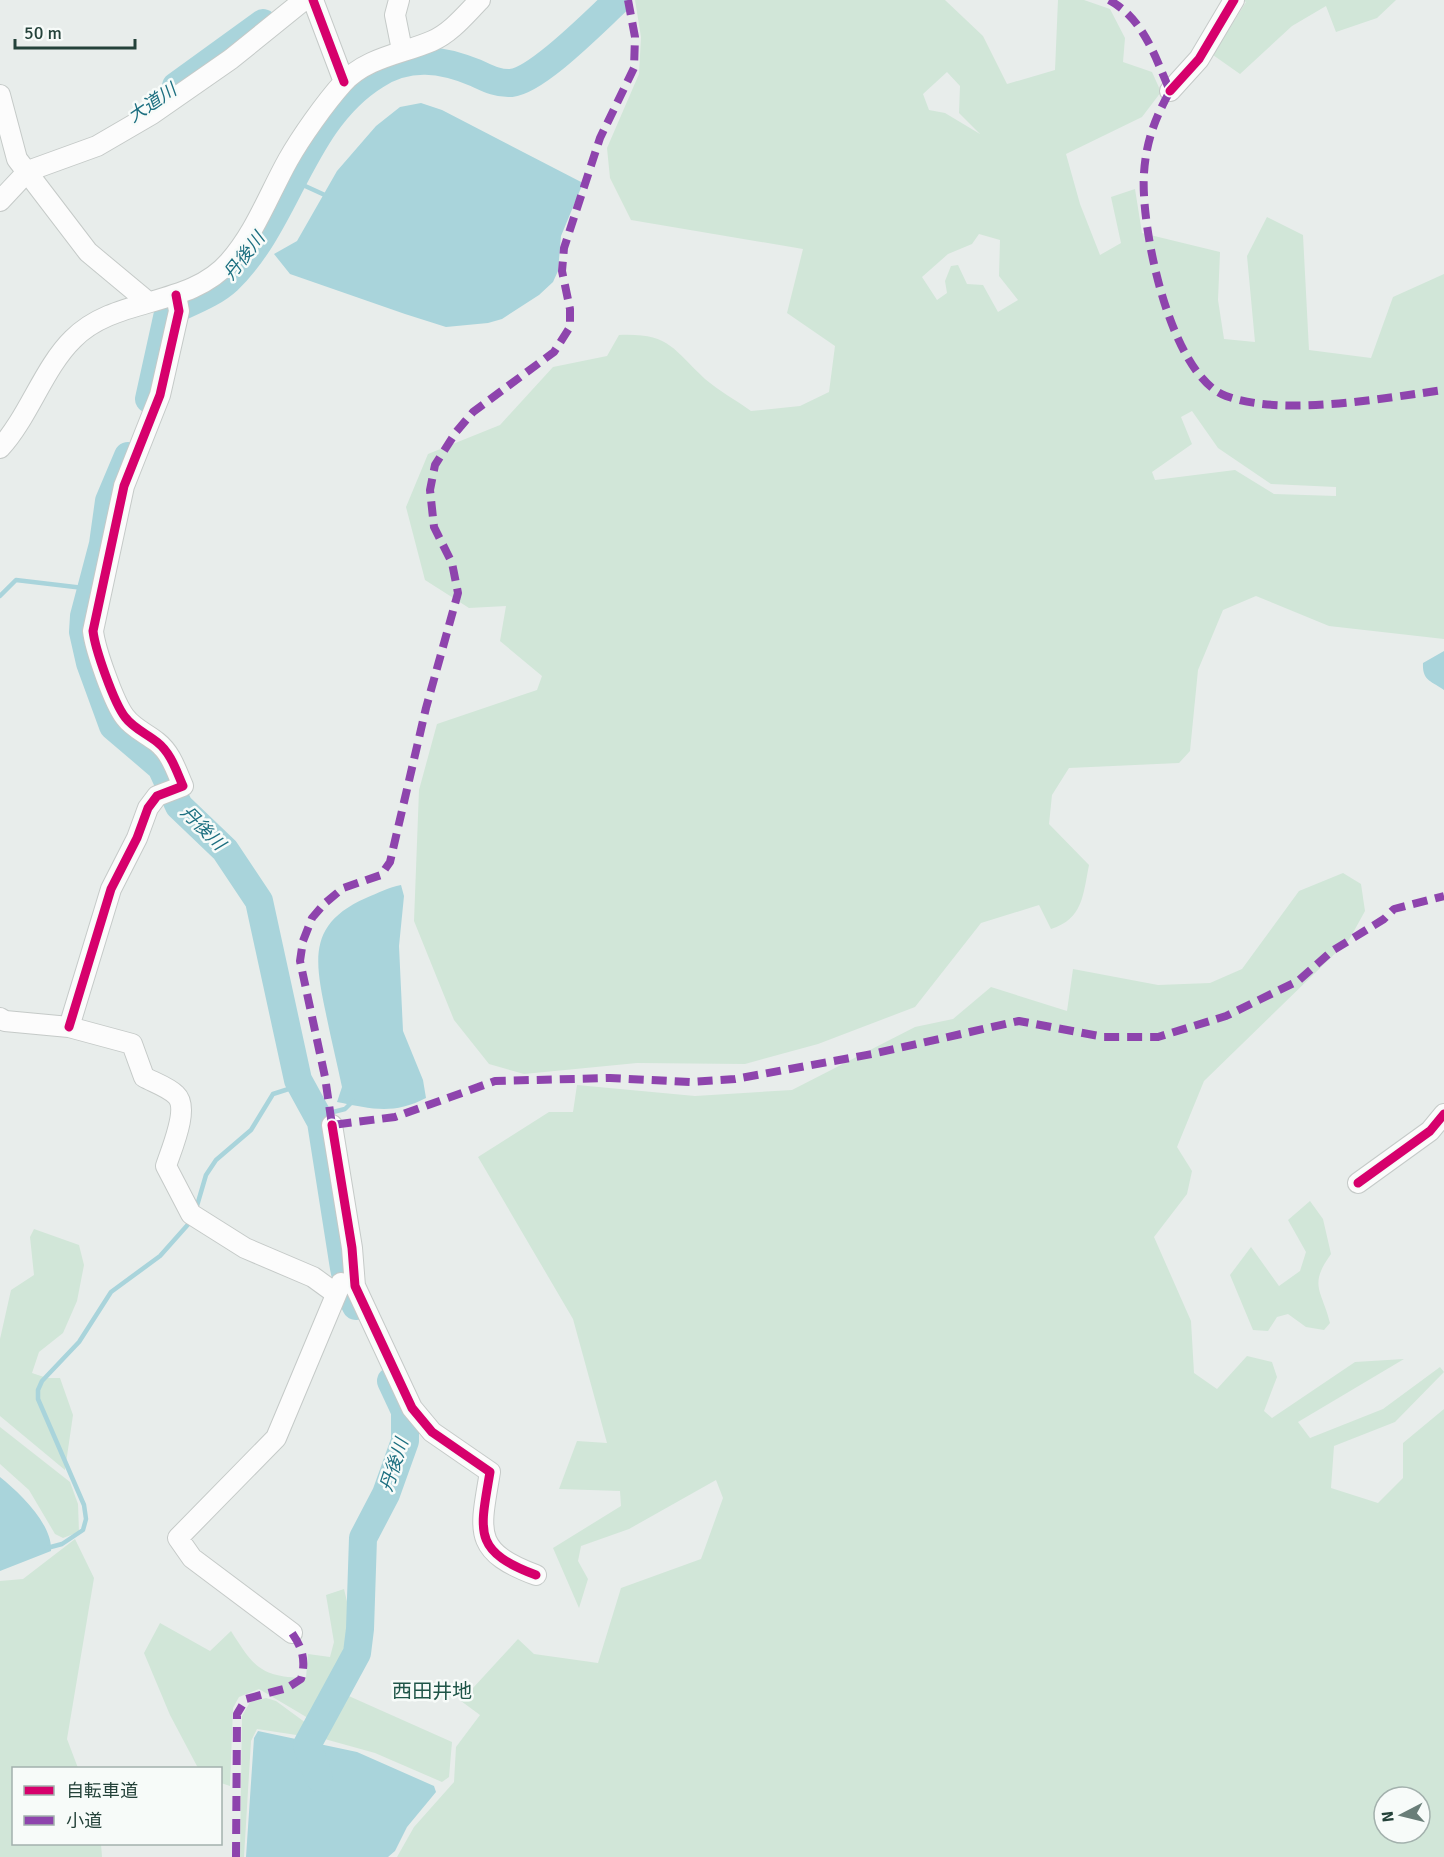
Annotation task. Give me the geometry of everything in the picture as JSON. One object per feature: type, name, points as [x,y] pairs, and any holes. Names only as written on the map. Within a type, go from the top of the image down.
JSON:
[{"type":"street","points":[[0,201],[25,167],[97,146],[152,114],[231,59],[304,0]]},
{"type":"street","points":[[313,0],[344,82]]},
{"type":"street","points":[[399,0],[395,15],[402,50]]},
{"type":"street","points":[[0,448],[72,339],[97,321],[148,302],[177,303],[229,263],[250,234],[289,158],[344,82],[378,59],[435,40],[480,0]]},
{"type":"street","points":[[1170,91],[1199,59],[1234,0]]},
{"type":"street","points":[[0,95],[7,126],[25,167],[88,252],[148,302]]},
{"type":"street","points":[[69,1027],[111,889],[137,838],[148,808],[158,796],[183,786],[171,758],[159,744],[131,724],[123,715],[94,644],[93,631],[124,486],[160,395],[177,303]]},
{"type":"street","points":[[0,1018],[5,1021],[69,1027],[132,1044],[144,1077],[176,1095],[182,1104],[182,1114],[166,1166],[194,1216],[245,1248],[313,1277],[345,1281],[355,1286],[412,1408],[432,1432],[490,1472],[481,1524],[488,1543],[508,1564],[536,1575]]},
{"type":"street","points":[[1358,1183],[1430,1131],[1444,1114]]},
{"type":"street","points":[[292,1633],[192,1558],[178,1538],[276,1438],[345,1281],[352,1248],[332,1125]]},
{"type":"green space","points":[[635,0],[945,0],[983,36],[1007,84],[1055,70],[1058,0],[1084,0],[1110,9],[1125,38],[1123,62],[1152,72],[1161,92],[1142,117],[1066,154],[1080,204],[1100,255],[1121,243],[1111,197],[1135,189],[1142,233],[1220,252],[1218,300],[1224,339],[1255,342],[1247,256],[1267,217],[1303,235],[1309,350],[1371,358],[1393,297],[1444,274],[1444,639],[1329,626],[1256,596],[1223,610],[1198,670],[1190,751],[1179,763],[1069,768],[1052,795],[1049,824],[1089,865],[1080,904],[1070,919],[1062,925],[1051,929],[1039,905],[981,923],[915,1007],[818,1044],[745,1064],[637,1063],[524,1074],[489,1064],[454,1020],[414,921],[419,790],[437,724],[537,690],[542,676],[500,641],[506,606],[469,608],[425,580],[406,507],[428,454],[500,425],[553,367],[607,356],[619,335],[649,337],[668,345],[710,383],[751,411],[800,406],[829,392],[835,346],[787,313],[803,249],[631,220],[610,178],[607,148],[639,74],[641,37]],"holes":[[[947,72],[960,86],[959,113],[980,134],[945,113],[929,110],[923,94]],[[979,234],[1000,240],[999,276],[1018,300],[998,312],[983,285],[967,284],[958,265],[951,266],[945,281],[947,293],[937,300],[922,277],[948,254],[972,244]],[[1192,411],[1218,448],[1271,484],[1336,487],[1336,496],[1274,494],[1235,470],[1155,480],[1152,472],[1192,444],[1181,417]]]},
{"type":"green space","points":[[1242,0],[1396,0],[1377,18],[1336,32],[1326,6],[1292,26],[1240,74],[1213,55],[1246,2]]},
{"type":"green space","points":[[1343,873],[1361,884],[1365,911],[1349,940],[1204,1081],[1177,1147],[1192,1171],[1187,1194],[1154,1237],[1191,1321],[1194,1373],[1217,1389],[1247,1356],[1272,1362],[1277,1377],[1264,1411],[1272,1418],[1355,1362],[1404,1359],[1298,1422],[1310,1438],[1383,1409],[1440,1367],[1444,1372],[1395,1422],[1334,1446],[1331,1488],[1378,1503],[1403,1478],[1403,1443],[1444,1409],[1444,1857],[397,1857],[414,1827],[454,1782],[456,1747],[480,1715],[461,1701],[518,1639],[534,1654],[598,1663],[621,1588],[701,1559],[723,1498],[716,1480],[629,1529],[581,1546],[578,1561],[588,1579],[579,1608],[553,1548],[621,1506],[620,1491],[559,1489],[577,1441],[607,1443],[573,1319],[478,1157],[549,1112],[573,1112],[577,1085],[695,1096],[792,1090],[915,1027],[953,1019],[991,987],[1067,1011],[1073,969],[1158,985],[1210,983],[1242,969],[1299,891]]},
{"type":"green space","points":[[1310,1201],[1323,1219],[1331,1254],[1318,1281],[1330,1323],[1324,1330],[1306,1327],[1288,1314],[1277,1317],[1268,1331],[1253,1330],[1230,1275],[1251,1247],[1279,1286],[1300,1271],[1306,1252],[1288,1220]]},
{"type":"green space","points":[[34,1229],[79,1245],[84,1265],[77,1301],[63,1333],[39,1352],[32,1373],[47,1378],[60,1378],[73,1415],[65,1470],[0,1416],[0,1339],[11,1290],[34,1275],[30,1237]]},
{"type":"green space","points":[[0,1427],[70,1482],[78,1504],[79,1532],[63,1538],[55,1534],[29,1490],[0,1464]]},
{"type":"green space","points":[[75,1539],[94,1578],[67,1739],[78,1767],[12,1767],[12,1845],[101,1845],[102,1857],[0,1857],[0,1581],[23,1579]]},
{"type":"green space","points":[[344,1589],[353,1627],[351,1653],[308,1718],[259,1689],[239,1697],[233,1708],[230,1786],[222,1783],[222,1767],[197,1767],[170,1715],[144,1653],[160,1623],[210,1651],[231,1631],[260,1668],[278,1675],[306,1678],[308,1654],[330,1657],[334,1642],[326,1595]]},
{"type":"green space","points":[[342,1693],[452,1742],[449,1777],[442,1782],[375,1753],[321,1738]]},
{"type":"green space","points":[[266,1698],[276,1701],[306,1723],[303,1736],[257,1729],[251,1741],[244,1857],[240,1857],[242,1716],[250,1702]]},
{"type":"water","points":[[421,103],[442,110],[583,183],[561,236],[558,271],[553,282],[539,295],[502,319],[488,323],[446,327],[290,274],[274,254],[297,241],[337,171],[376,126],[400,107]]},
{"type":"water","points":[[1444,651],[1444,690],[1426,677],[1423,663]]},
{"type":"water","points":[[401,885],[404,896],[399,946],[403,1031],[423,1080],[426,1098],[393,1109],[337,1102],[342,1087],[319,977],[320,946],[333,920],[347,908],[379,892]]},
{"type":"water","points":[[0,1477],[17,1492],[41,1520],[47,1531],[51,1551],[0,1571]]},
{"type":"water","points":[[258,1731],[357,1752],[434,1786],[436,1792],[407,1827],[395,1851],[388,1857],[246,1857],[254,1738]]},
{"type":"waterway","name":"丹後川","points":[[149,399],[168,313],[222,285],[249,256],[266,230],[312,145],[330,118],[351,95],[388,68],[413,61],[451,64],[502,83],[511,83],[536,72],[551,61],[618,0]]},
{"type":"waterway","name":"大道川","points":[[176,86],[263,23]]},
{"type":"waterway","points":[[292,180],[327,196]]},
{"type":"waterway","name":"丹後川","points":[[128,456],[109,501],[103,544],[84,616],[83,632],[90,663],[113,726],[161,767],[179,806],[225,850],[259,901],[298,1080],[321,1122],[344,1268],[349,1292],[356,1306]]},
{"type":"waterway","points":[[0,596],[16,580],[92,589]]},
{"type":"waterway","points":[[196,1209],[206,1175],[216,1160],[251,1130],[273,1094],[301,1085]]},
{"type":"waterway","points":[[317,1116],[345,1109],[353,1101]]},
{"type":"waterway","points":[[47,1548],[62,1544],[83,1530],[86,1519],[84,1505],[38,1399],[38,1390],[42,1381],[79,1342],[111,1292],[160,1256],[192,1220]]},
{"type":"waterway","name":"丹後川","points":[[319,1778],[307,1745],[357,1653],[363,1538],[386,1494],[405,1441],[405,1411],[391,1381]]},
{"type":"marked path","points":[[628,0],[635,37],[634,68],[600,138],[564,248],[562,271],[570,309],[570,327],[554,352],[473,412],[456,432],[435,465],[430,490],[434,527],[452,563],[458,593],[426,708],[390,862],[381,875],[343,888],[324,904],[312,918],[303,941],[300,961],[325,1077],[332,1125],[395,1117],[495,1081],[610,1078],[690,1082],[735,1079],[872,1054],[1019,1021],[1104,1037],[1158,1037],[1226,1016],[1298,981],[1332,951],[1384,919],[1394,909],[1444,896]]},
{"type":"marked path","points":[[1109,0],[1131,17],[1140,28],[1170,91],[1156,121],[1147,151],[1144,173],[1147,227],[1162,296],[1174,330],[1189,360],[1206,383],[1226,396],[1276,405],[1334,404],[1444,390]]},
{"type":"marked path","points":[[236,1857],[237,1714],[246,1699],[287,1688],[301,1679],[302,1655],[299,1644],[292,1633]]},
{"type":"cycle path","points":[[313,0],[344,82]]},
{"type":"cycle path","points":[[1170,91],[1199,59],[1234,0]]},
{"type":"cycle path","points":[[69,1027],[111,889],[137,838],[148,808],[157,796],[183,786],[166,751],[125,717],[106,676],[93,631],[124,486],[160,395],[179,311],[176,295]]},
{"type":"cycle path","points":[[1358,1183],[1430,1131],[1444,1114]]},
{"type":"cycle path","points":[[332,1125],[352,1248],[355,1286],[412,1408],[432,1432],[490,1472],[483,1525],[485,1537],[491,1548],[500,1557],[536,1575]]},
{"type":"district","name":"西田井地","points":[[432,1691]]}]
